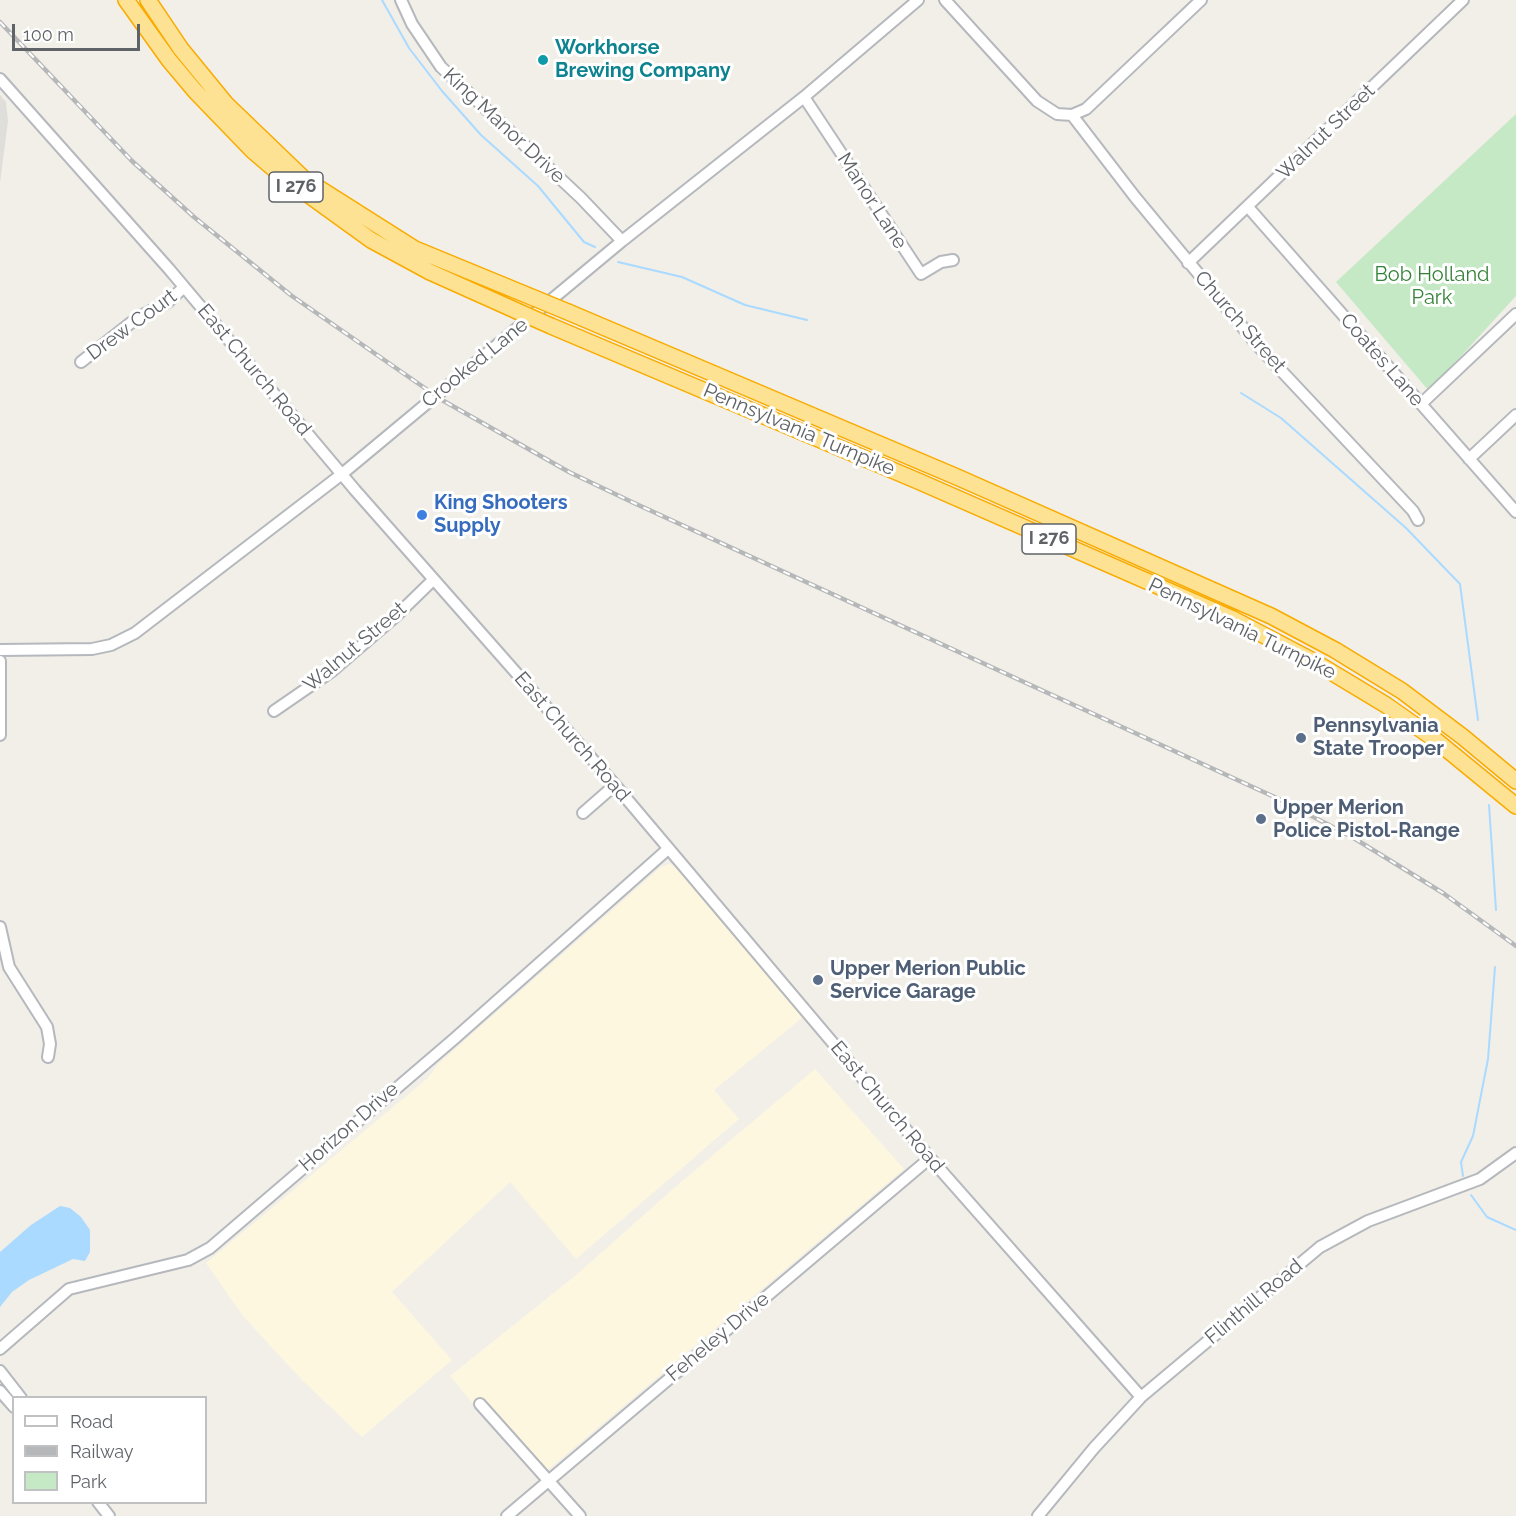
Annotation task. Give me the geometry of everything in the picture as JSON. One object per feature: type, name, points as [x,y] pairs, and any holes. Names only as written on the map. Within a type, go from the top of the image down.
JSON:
[{"type":"highway","name":"Pennsylvania Turnpike","points":[[126,0],[169,60],[195,91],[254,151],[282,175],[371,240],[430,272],[551,326],[918,481],[1230,618],[1313,661],[1377,699],[1433,738],[1516,806]]},
{"type":"highway","name":"Pennsylvania Turnpike","points":[[148,0],[181,49],[226,104],[303,177],[416,249],[968,482],[1271,616],[1335,650],[1402,691],[1516,781]]},
{"type":"street","name":"King Manor Drive","points":[[401,0],[412,24],[441,67],[581,198],[622,240]]},
{"type":"street","name":"Crooked Lane","points":[[0,650],[88,649],[124,640],[342,474],[622,240],[804,98],[918,0]]},
{"type":"street","points":[[945,0],[1037,101],[1057,114],[1072,115],[1086,109],[1200,0]]},
{"type":"street","name":"Walnut Street","points":[[1188,263],[1463,0]]},
{"type":"street","name":"East Church Road","points":[[0,79],[184,287],[342,474],[615,785],[930,1158],[1142,1397]]},
{"type":"street","name":"Manor Lane","points":[[804,98],[921,274],[941,262],[953,260]]},
{"type":"street","name":"Church Street","points":[[1072,115],[1188,263],[1259,347],[1413,511],[1418,520]]},
{"type":"street","name":"Coates Lane","points":[[1248,207],[1516,512]]},
{"type":"street","name":"Drew Court","points":[[81,362],[137,318],[168,302],[184,287]]},
{"type":"street","points":[[1421,404],[1516,314]]},
{"type":"street","points":[[1469,459],[1516,415]]},
{"type":"street","name":"Walnut Street","points":[[274,711],[332,671],[396,616],[433,579]]},
{"type":"street","points":[[0,661],[0,735]]},
{"type":"street","points":[[583,813],[615,785]]},
{"type":"street","name":"Horizon Drive","points":[[0,1349],[69,1289],[178,1263],[202,1253],[454,1039],[668,849]]},
{"type":"street","points":[[0,927],[9,967],[47,1027],[50,1044],[48,1058]]},
{"type":"street","name":"Flinthill Road","points":[[1038,1516],[1094,1448],[1142,1397],[1275,1284],[1338,1235],[1368,1221],[1480,1179],[1516,1152]]},
{"type":"street","name":"Feheley Drive","points":[[507,1516],[930,1158]]},
{"type":"street","points":[[0,1371],[19,1396]]},
{"type":"street","points":[[0,1392],[12,1405]]},
{"type":"street","points":[[480,1404],[580,1516]]},
{"type":"street","points":[[99,1504],[110,1516]]},
{"type":"shaded area","points":[[0,95],[6,102],[8,121],[0,183]]},
{"type":"shaded area","points":[[669,864],[675,866],[803,1017],[714,1090],[739,1119],[576,1259],[510,1182],[392,1292],[452,1360],[362,1437],[301,1379],[243,1316],[206,1263],[428,1078],[438,1064],[661,867]]},
{"type":"shaded area","points":[[815,1069],[904,1169],[537,1479],[450,1376],[575,1276],[680,1183]]},
{"type":"green space","name":"Bob Holland Park","points":[[1516,114],[1516,296],[1429,391],[1336,282]]},
{"type":"water","points":[[60,1206],[70,1208],[81,1217],[90,1230],[90,1252],[85,1261],[73,1259],[29,1280],[12,1292],[0,1307],[0,1252],[31,1225]]},
{"type":"waterway","points":[[382,0],[409,48],[442,91],[481,135],[538,186],[584,242],[595,247]]},
{"type":"waterway","points":[[618,262],[682,277],[745,305],[807,320]]},
{"type":"waterway","points":[[1241,393],[1281,418],[1406,528],[1460,584],[1478,720]]},
{"type":"waterway","points":[[1489,805],[1496,910]]},
{"type":"waterway","points":[[1463,1176],[1461,1162],[1473,1136],[1488,1059],[1495,967]]},
{"type":"waterway","points":[[1471,1195],[1487,1217],[1516,1230]]},
{"type":"railway","points":[[0,22],[132,161],[194,217],[292,296],[442,400],[569,472],[634,503],[1281,800],[1352,837],[1443,893],[1516,946]]},
{"type":"place","name":"Workhorse Brewing Company","points":[[543,60]]},
{"type":"place","name":"King Shooters Supply","points":[[422,515]]},
{"type":"place","name":"Pennsylvania State Trooper","points":[[1301,738]]},
{"type":"place","name":"Upper Merion Police Pistol-Range","points":[[1261,819]]},
{"type":"place","name":"Upper Merion Public Service Garage","points":[[818,980]]}]
